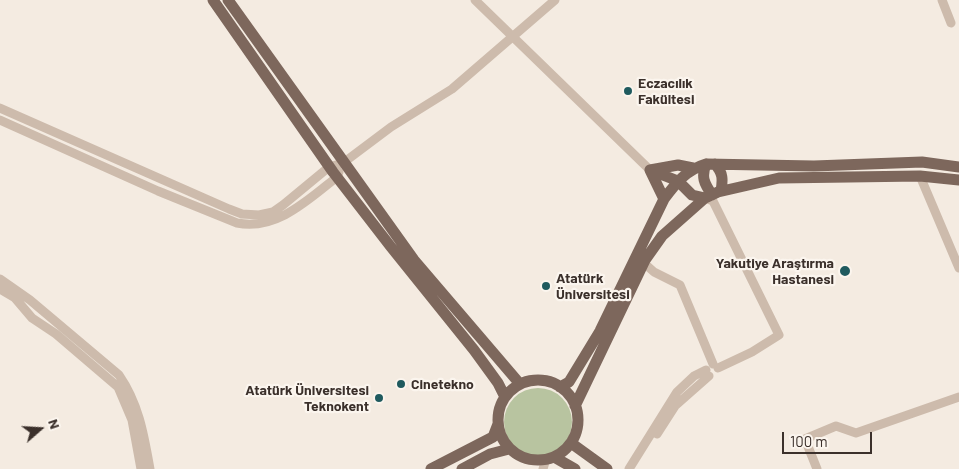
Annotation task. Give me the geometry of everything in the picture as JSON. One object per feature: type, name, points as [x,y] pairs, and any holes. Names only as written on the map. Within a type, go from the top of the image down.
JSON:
[{"type":"main road","points":[[213,0],[329,167],[390,247],[474,350],[498,383],[505,397]]},
{"type":"main road","points":[[228,0],[414,260],[520,384]]},
{"type":"main road","points":[[650,170],[678,165],[693,168],[710,164],[814,166],[922,162],[959,167]]},
{"type":"main road","points":[[575,406],[644,263],[662,236],[713,196],[723,179],[721,171],[710,164]]},
{"type":"main road","points":[[710,164],[702,175],[705,185],[713,196]]},
{"type":"main road","points":[[560,387],[569,382],[600,331],[664,199],[678,181],[693,168]]},
{"type":"main road","points":[[650,170],[678,181],[692,195],[713,196],[779,178],[920,176],[959,180]]},
{"type":"main road","points":[[650,170],[664,199]]},
{"type":"main road","points":[[548,462],[571,443],[576,432],[578,418],[575,406],[568,394],[560,387],[546,381],[532,380],[520,384],[505,397],[498,415],[500,434],[509,448],[528,459],[575,469]]},
{"type":"main road","points":[[430,469],[493,437],[498,424]]},
{"type":"main road","points":[[571,443],[607,469]]},
{"type":"main road","points":[[462,469],[490,454],[509,448]]},
{"type":"street","points":[[474,0],[650,170]]},
{"type":"street","points":[[0,108],[242,214],[259,215],[273,212],[329,167],[343,163],[391,128],[452,89],[512,35],[555,0]]},
{"type":"street","points":[[942,0],[951,23]]},
{"type":"street","points":[[0,120],[158,191],[237,223],[249,226],[269,223],[280,218],[337,177],[343,163]]},
{"type":"street","points":[[920,176],[959,268]]},
{"type":"street","points":[[629,469],[677,392],[694,376],[752,352],[779,335],[713,196]]},
{"type":"street","points":[[644,263],[654,272],[680,285],[711,369]]},
{"type":"street","points":[[0,279],[37,306],[119,375],[128,388],[139,413],[150,469]]},
{"type":"street","points":[[0,289],[15,298],[36,321],[56,334],[118,388],[132,420],[141,469]]},
{"type":"street","points":[[29,314],[37,306]]},
{"type":"street","points":[[36,321],[41,320],[45,313]]},
{"type":"street","points":[[637,469],[675,406],[711,369]]},
{"type":"street","points":[[817,469],[805,439],[836,426],[856,434],[959,397]]},
{"type":"green space","points":[[538,388],[551,391],[562,398],[569,409],[572,422],[569,435],[562,446],[551,453],[538,456],[525,453],[514,446],[507,435],[504,422],[507,409],[514,398],[525,391]]},
{"type":"place","name":"Eczacılık Fakültesi","points":[[628,91]]},
{"type":"place","name":"Yakutiye Araştırma Hastanesi","points":[[845,271]]},
{"type":"place","name":"Atatürk Üniversitesi","points":[[546,286]]},
{"type":"place","name":"Cinetekno","points":[[401,384]]},
{"type":"place","name":"Atatürk Üniversitesi Teknokent","points":[[379,398]]}]
